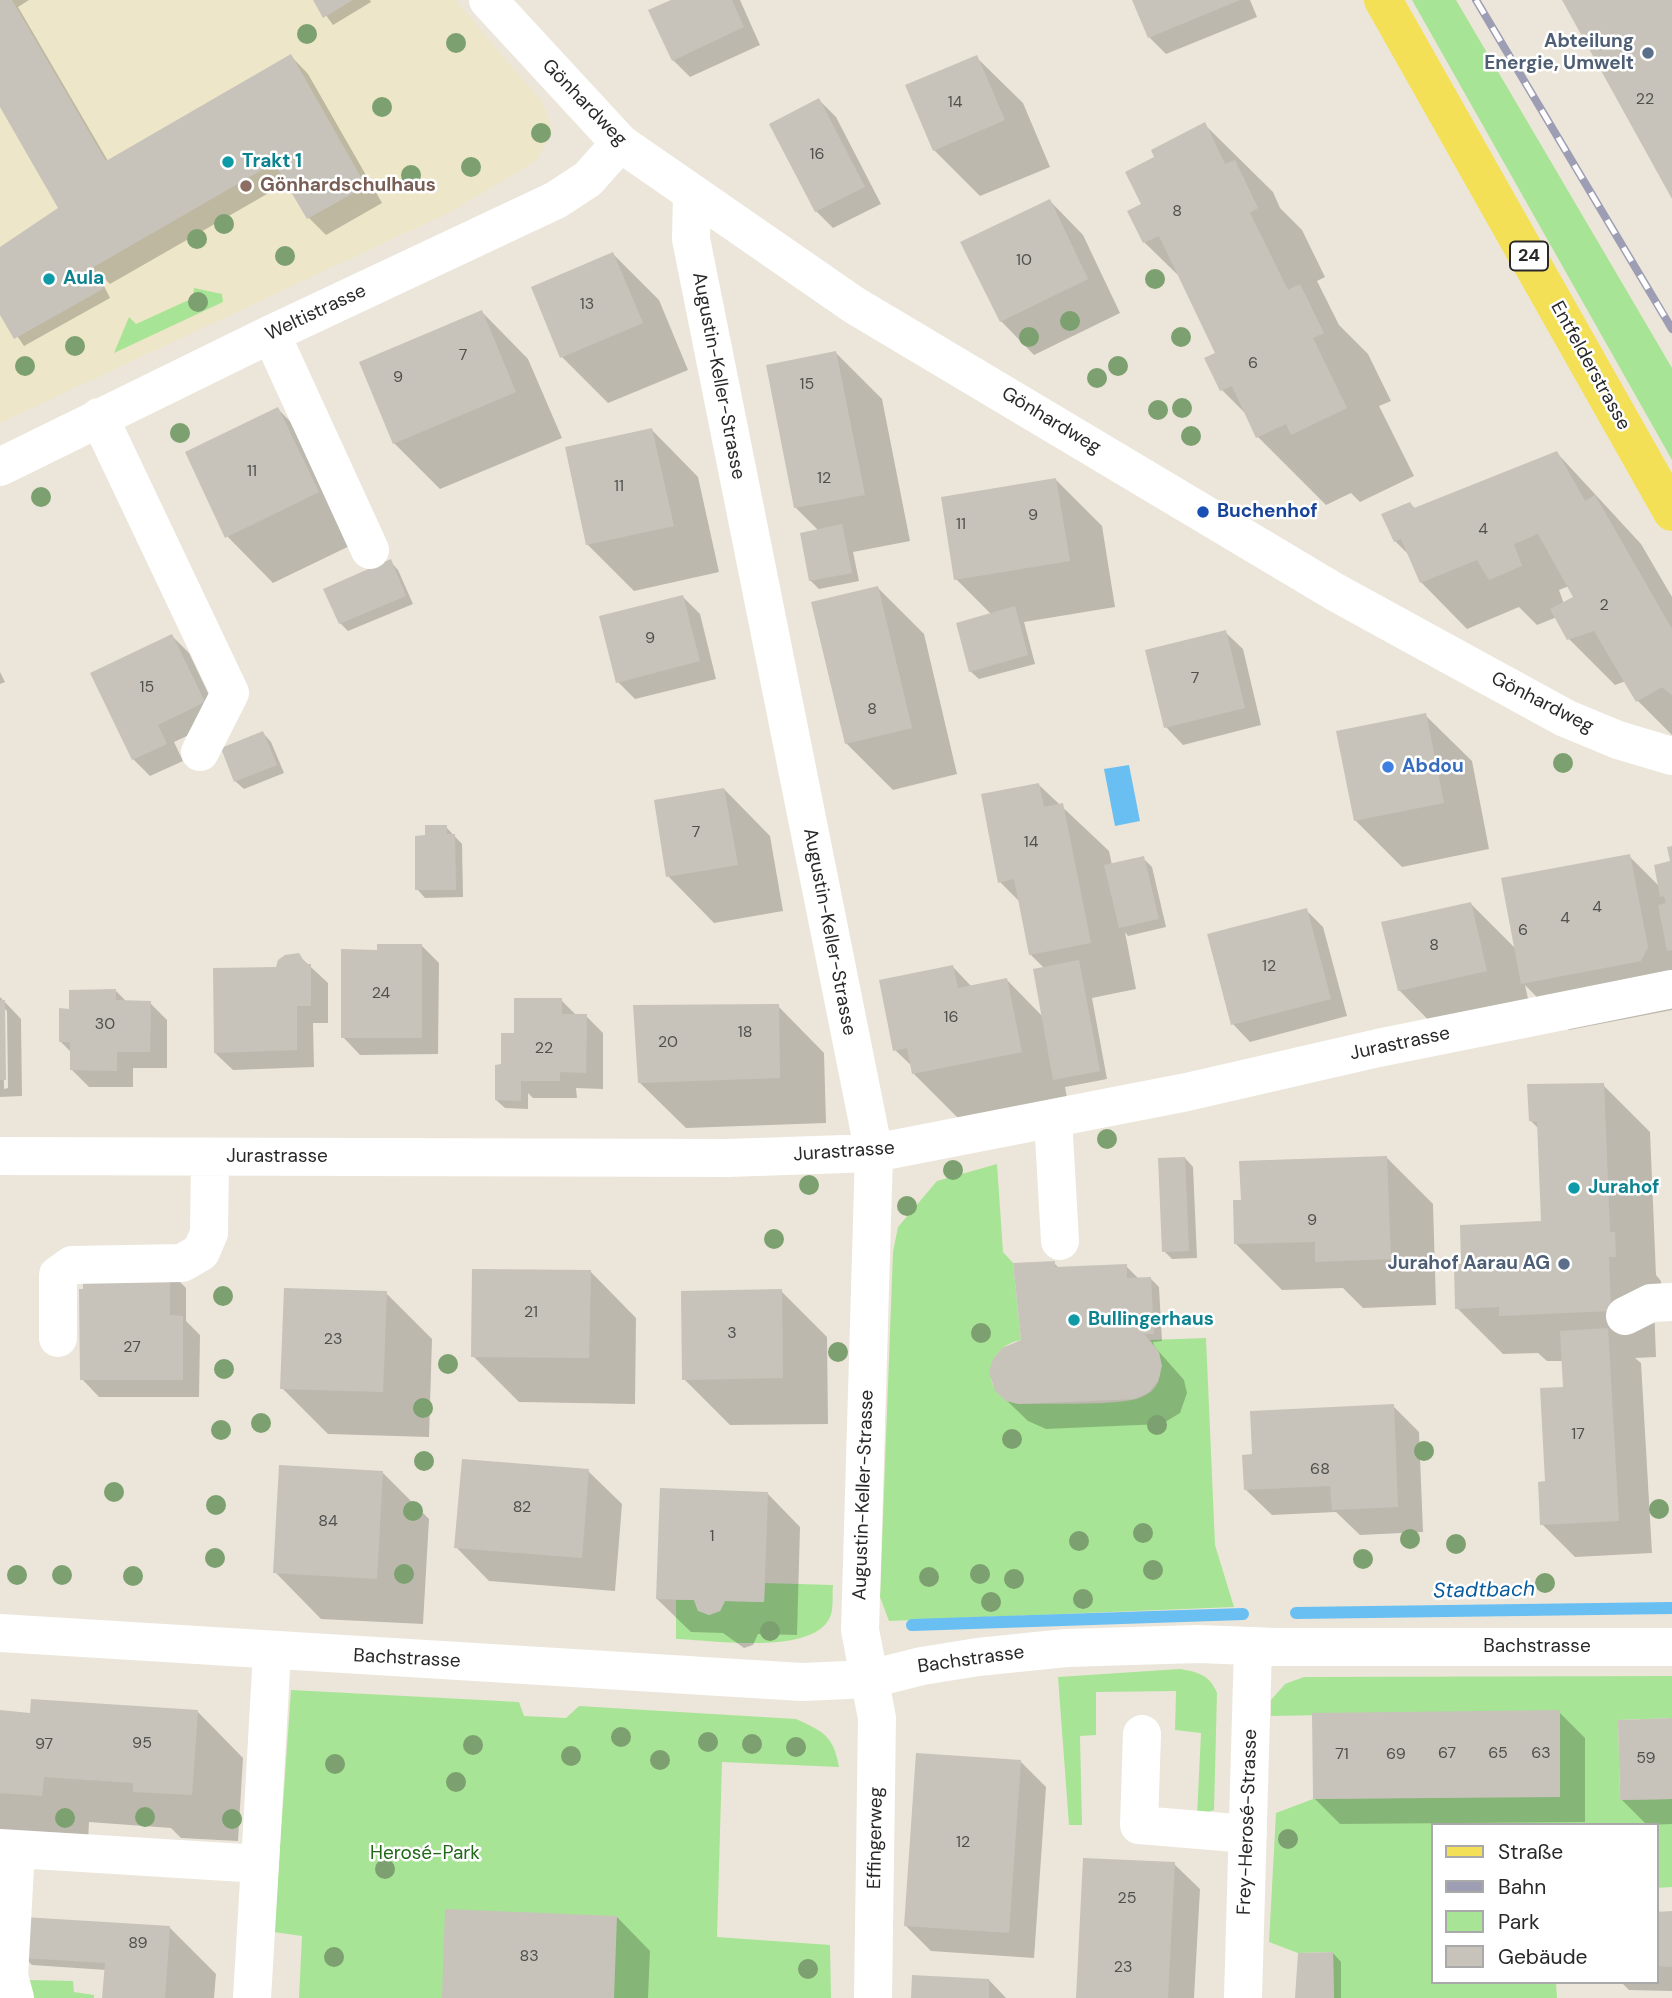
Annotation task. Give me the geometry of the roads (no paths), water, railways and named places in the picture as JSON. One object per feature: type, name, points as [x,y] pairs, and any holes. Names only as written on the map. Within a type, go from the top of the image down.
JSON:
[{"type":"main road","name":"Entfelderstrasse","points":[[1383,0],[1672,512]]},
{"type":"street","name":"Gönhardweg","points":[[488,0],[620,143],[854,305],[1335,592],[1565,718],[1618,740],[1672,756]]},
{"type":"street","name":"Weltistrasse","points":[[0,467],[271,334],[556,200],[588,178],[620,143]]},
{"type":"street","name":"Augustin-Keller-Strasse","points":[[692,193],[691,239],[874,1153],[860,1630],[870,1679]]},
{"type":"street","points":[[271,334],[370,551]]},
{"type":"street","points":[[99,417],[230,693],[200,752]]},
{"type":"street","name":"Jurastrasse","points":[[0,1156],[728,1158],[874,1153],[1053,1118],[1520,1018],[1672,989]]},
{"type":"street","points":[[1053,1118],[1060,1241]]},
{"type":"street","points":[[58,1338],[58,1275],[72,1265],[182,1263],[201,1252],[209,1233],[209,1157]]},
{"type":"street","points":[[1625,1316],[1651,1303],[1672,1302]]},
{"type":"street","name":"Bachstrasse","points":[[0,1633],[272,1652],[802,1682],[870,1679],[922,1666],[978,1657],[1066,1648],[1198,1644],[1672,1647]]},
{"type":"street","name":"Frey-Herosé-Strasse","points":[[1243,1998],[1253,1646]]},
{"type":"street","points":[[251,1998],[272,1652]]},
{"type":"street","name":"Effingerweg","points":[[870,1679],[877,1718],[873,1998]]},
{"type":"street","points":[[1142,1734],[1139,1825],[1248,1834]]},
{"type":"street","points":[[15,1998],[9,1976],[8,1849],[260,1864]]},
{"type":"water","points":[[1129,765],[1140,821],[1115,826],[1104,769]]},
{"type":"waterway","name":"Stadtbach","points":[[1296,1613],[1672,1608]]},
{"type":"waterway","name":"Stadtbach","points":[[912,1625],[1243,1614]]},
{"type":"railway","points":[[1476,0],[1672,329]]},
{"type":"place","name":"Abteilung Energie, Umwelt","points":[[1648,53]]},
{"type":"place","name":"Trakt 1","points":[[228,162]]},
{"type":"place","name":"Gönhardschulhaus","points":[[246,186]]},
{"type":"place","name":"Aula","points":[[49,279]]},
{"type":"place","name":"Buchenhof","points":[[1203,512]]},
{"type":"place","name":"Abdou","points":[[1388,767]]},
{"type":"place","name":"Jurahof","points":[[1574,1188]]},
{"type":"place","name":"Jurahof Aarau AG","points":[[1564,1264]]},
{"type":"place","name":"Bullingerhaus","points":[[1074,1320]]},
{"type":"park label","name":"Herosé-Park","points":[[425,1854]]}]
